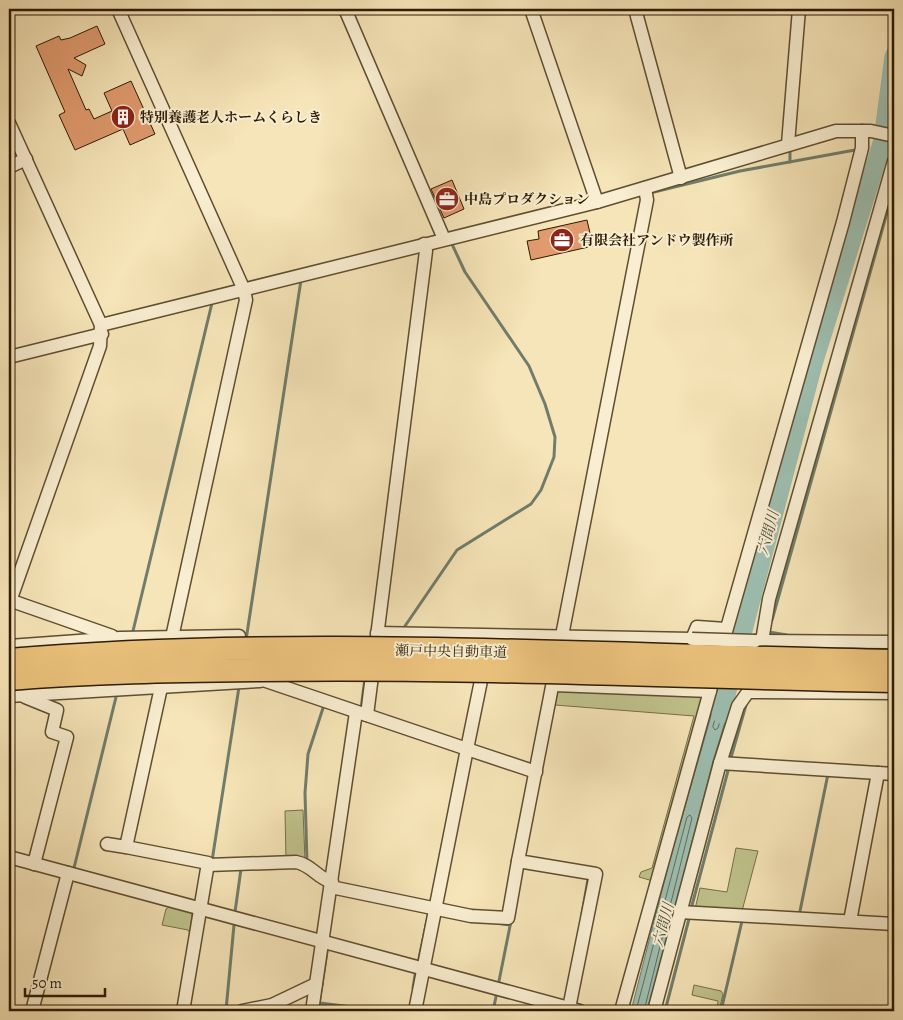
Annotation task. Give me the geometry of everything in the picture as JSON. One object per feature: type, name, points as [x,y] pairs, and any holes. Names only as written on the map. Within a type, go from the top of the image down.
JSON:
[{"type":"highway","name":"瀬戸中央自動車道","points":[[9,660],[181,650],[320,648],[894,661]]},
{"type":"highway","name":"瀬戸中央自動車道","points":[[12,690],[58,675],[323,669],[568,672],[894,681]]},
{"type":"street","points":[[118,9],[245,293],[126,848]]},
{"type":"street","points":[[345,9],[444,239]]},
{"type":"street","points":[[531,9],[597,202]]},
{"type":"street","points":[[635,9],[681,178]]},
{"type":"street","points":[[788,144],[799,9]]},
{"type":"street","points":[[9,123],[103,327],[100,346],[12,602],[120,638]]},
{"type":"street","points":[[9,357],[103,327],[425,248],[444,239],[646,192],[681,178],[836,131],[867,131],[894,136]]},
{"type":"street","points":[[621,1011],[726,629],[843,222],[867,131]]},
{"type":"street","points":[[9,167],[26,159]]},
{"type":"street","points":[[654,1011],[687,912],[727,763],[738,706],[748,692],[769,599],[894,161]]},
{"type":"street","points":[[107,844],[208,863],[210,865],[283,864],[296,862],[307,865],[334,886],[435,913],[508,918],[521,861],[536,772],[554,686],[646,192]]},
{"type":"street","points":[[312,1011],[316,984],[326,943],[361,713],[377,633],[425,248]]},
{"type":"street","points":[[692,639],[697,627],[726,629]]},
{"type":"street","points":[[377,633],[894,642]]},
{"type":"street","points":[[416,1011],[419,968],[435,913],[491,635]]},
{"type":"street","points":[[9,646],[120,638],[233,636],[238,659],[252,675],[263,680],[536,772]]},
{"type":"street","points":[[12,690],[161,686],[263,680]]},
{"type":"street","points":[[554,686],[710,691]]},
{"type":"street","points":[[12,690],[57,710],[52,732],[67,738],[34,864]]},
{"type":"street","points":[[748,692],[894,693]]},
{"type":"street","points":[[727,763],[878,776],[894,774]]},
{"type":"street","points":[[850,921],[878,776]]},
{"type":"street","points":[[9,857],[569,1008],[596,874],[521,861]]},
{"type":"street","points":[[182,1011],[210,865]]},
{"type":"street","points":[[32,1011],[71,874]]},
{"type":"street","points":[[687,912],[894,924]]},
{"type":"street","points":[[242,1011],[272,1005],[316,984]]},
{"type":"green space","points":[[560,690],[704,694],[653,881],[639,877],[641,872],[652,868],[694,716],[555,705]]},
{"type":"green space","points":[[303,810],[305,861],[286,860],[285,811]]},
{"type":"green space","points":[[736,848],[758,851],[742,911],[695,909],[700,888],[727,892]]},
{"type":"green space","points":[[171,906],[190,911],[192,914],[190,933],[188,930],[162,925],[166,909]]},
{"type":"green space","points":[[694,985],[721,991],[723,994],[719,1011],[717,1011],[718,1001],[692,995]]},
{"type":"water","points":[[719,688],[735,689],[713,761],[648,1011],[631,1011],[670,859]]},
{"type":"building","points":[[97,26],[105,44],[74,58],[86,65],[82,76],[68,69],[86,110],[89,109],[94,119],[112,111],[104,93],[131,81],[155,134],[130,145],[123,129],[75,150],[59,115],[65,112],[36,46],[59,36],[61,40],[70,38]]},
{"type":"building","name":"中島プロダクション","points":[[452,180],[464,209],[444,218],[431,189]]},
{"type":"building","name":"有限会社アンドウ製作所","points":[[587,220],[593,246],[531,260],[527,241],[539,239],[538,231]]},
{"type":"waterway","name":"六間川","points":[[721,714],[813,364],[883,140],[894,56]]},
{"type":"waterway","points":[[9,110],[14,121]]},
{"type":"waterway","points":[[882,143],[892,145]]},
{"type":"waterway","points":[[650,193],[740,171],[855,150]]},
{"type":"waterway","points":[[790,151],[790,162]]},
{"type":"waterway","name":"六間川","points":[[870,156],[878,159]]},
{"type":"waterway","points":[[772,620],[894,188]]},
{"type":"waterway","points":[[405,626],[457,550],[531,504],[541,490],[554,457],[555,437],[545,404],[529,366],[465,272],[451,242]]},
{"type":"waterway","points":[[246,640],[301,280]]},
{"type":"waterway","points":[[133,631],[212,303]]},
{"type":"waterway","points":[[9,625],[15,605]]},
{"type":"waterway","points":[[769,632],[787,635]]},
{"type":"waterway","points":[[361,709],[365,678]]},
{"type":"waterway","points":[[212,861],[239,687]]},
{"type":"waterway","points":[[73,872],[117,693]]},
{"type":"waterway","points":[[307,862],[305,793],[308,754],[324,705]]},
{"type":"waterway","points":[[730,761],[746,705]]},
{"type":"waterway","points":[[691,909],[729,767]]},
{"type":"waterway","points":[[799,916],[828,774]]},
{"type":"waterway","points":[[235,912],[241,869]]},
{"type":"waterway","points":[[582,914],[588,879],[586,877]]},
{"type":"waterway","points":[[665,1011],[690,915]]},
{"type":"waterway","points":[[418,963],[428,916]]},
{"type":"waterway","points":[[498,986],[511,921]]},
{"type":"waterway","points":[[721,1011],[742,921]]},
{"type":"waterway","points":[[496,923],[510,925]]},
{"type":"waterway","points":[[226,1010],[234,925]]},
{"type":"waterway","points":[[318,1011],[328,945]]},
{"type":"waterway","points":[[413,988],[416,969]]},
{"type":"waterway","points":[[493,1011],[497,992]]},
{"type":"waterway","points":[[320,1003],[384,1011]]},
{"type":"waterway","points":[[856,1011],[894,1006]]},
{"type":"waterway","points":[[217,1011],[241,1007]]},
{"type":"place","name":"特別養護老人ホームくらしき","points":[[123,117]]},
{"type":"place","name":"中島プロダクション","points":[[447,199]]},
{"type":"place","name":"有限会社アンドウ製作所","points":[[562,240]]}]
